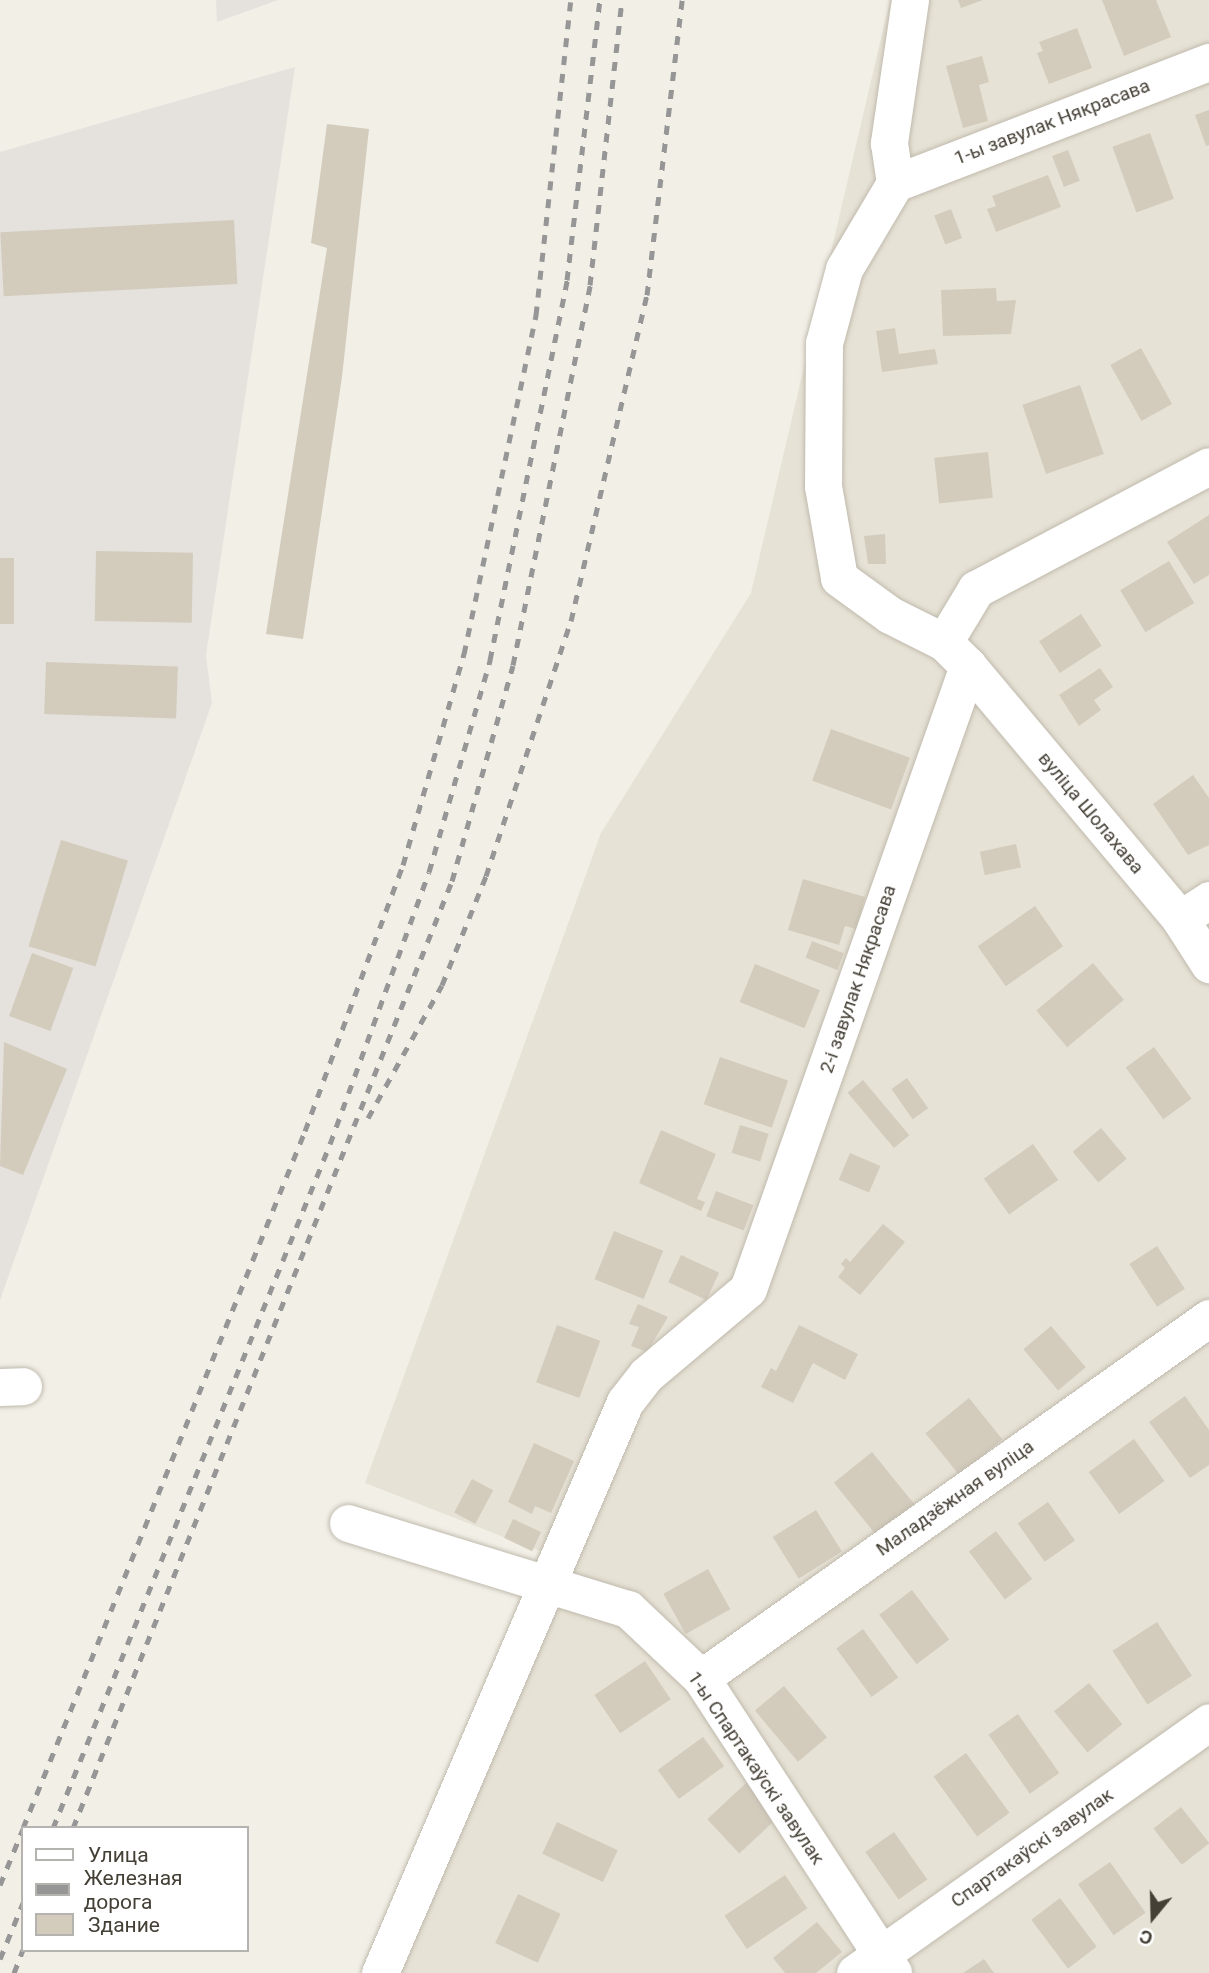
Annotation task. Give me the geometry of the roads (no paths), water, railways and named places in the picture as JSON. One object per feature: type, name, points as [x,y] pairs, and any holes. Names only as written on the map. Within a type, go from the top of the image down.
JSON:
[{"type":"street","points":[[910,0],[889,143],[895,183],[844,269],[824,343],[823,486],[839,578],[890,615],[956,654]]},
{"type":"street","name":"1-ы завулак Някрасава","points":[[895,183],[1209,62]]},
{"type":"street","name":"2-і завулак Някрасава","points":[[380,1973],[625,1402],[646,1375],[748,1289],[976,589],[1209,466]]},
{"type":"street","name":"вуліца Шолахава","points":[[956,654],[1194,910],[1209,964]]},
{"type":"street","name":"Маладзёжная вуліца","points":[[701,1678],[1209,1318]]},
{"type":"street","name":"1-ы Спартакаўскі завулак","points":[[348,1523],[548,1582],[628,1609],[701,1678],[877,1967]]},
{"type":"street","name":"Спартакаўскі завулак","points":[[877,1967],[1209,1722]]},
{"type":"railway","points":[[24,1826],[305,1131],[403,865],[464,654],[536,315],[571,0]]},
{"type":"railway","points":[[54,1826],[330,1144],[429,872],[490,660],[567,280],[600,0]]},
{"type":"railway","points":[[74,1826],[452,881],[513,665],[590,285],[622,0]]},
{"type":"railway","points":[[368,1118],[442,985],[486,876],[571,621],[647,295],[682,0]]},
{"type":"railway","points":[[0,1885],[21,1834]]},
{"type":"railway","points":[[0,1959],[21,1908]]},
{"type":"railway","points":[[14,1973],[22,1952]]}]
